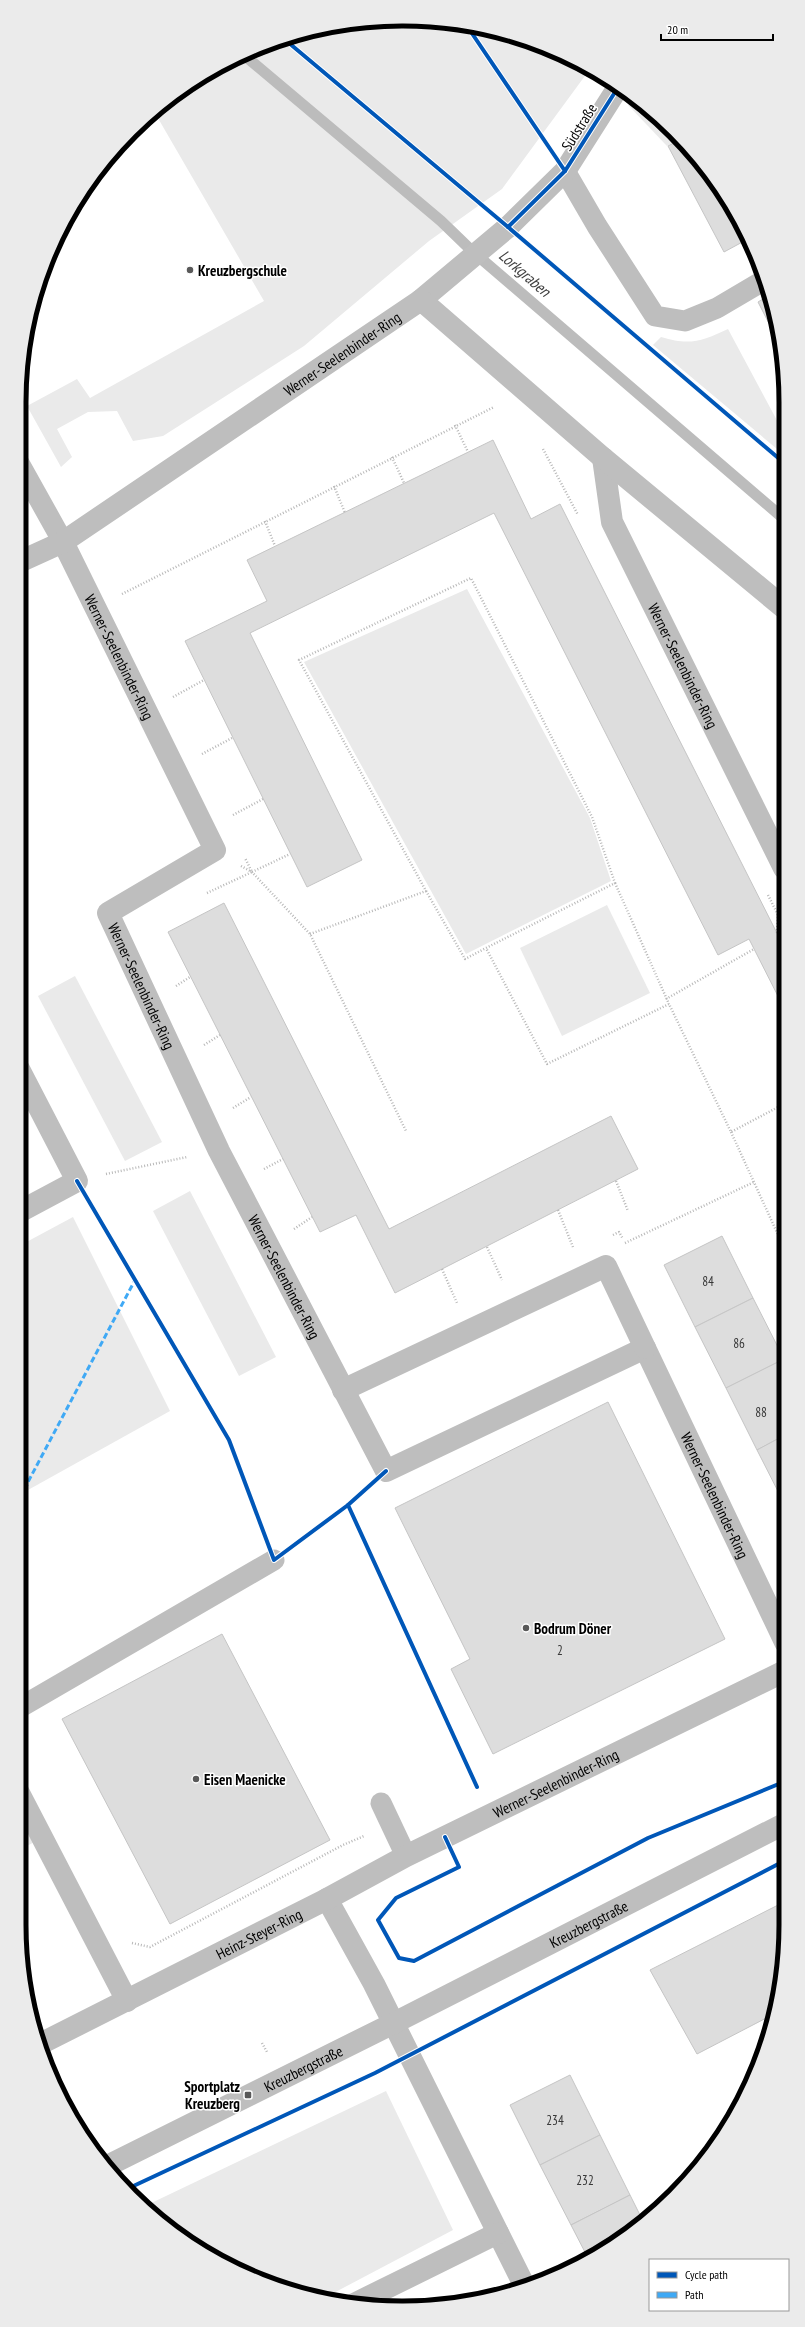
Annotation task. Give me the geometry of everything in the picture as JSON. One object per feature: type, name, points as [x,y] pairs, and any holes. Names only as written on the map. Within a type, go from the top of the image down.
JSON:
[{"type":"street","name":"Südstraße","points":[[421,300],[508,227],[565,171],[615,91]]},
{"type":"street","points":[[421,300],[603,458],[779,604]]},
{"type":"street","name":"Werner-Seelenbinder-Ring","points":[[26,559],[63,542],[421,300]]},
{"type":"street","name":"Werner-Seelenbinder-Ring","points":[[603,458],[612,522],[779,858]]},
{"type":"street","name":"Werner-Seelenbinder-Ring","points":[[63,542],[215,850],[108,913],[219,1150],[386,1471]]},
{"type":"street","points":[[26,1082],[77,1180],[26,1208]]},
{"type":"street","name":"Werner-Seelenbinder-Ring","points":[[343,1390],[606,1266],[779,1629]]},
{"type":"street","points":[[386,1471],[645,1348]]},
{"type":"street","name":"Werner-Seelenbinder-Ring","points":[[327,1899],[406,1856],[779,1674]]},
{"type":"street","points":[[26,1806],[127,2001]]},
{"type":"street","name":"Kreuzbergstraße","points":[[112,2164],[392,2024],[779,1827]]},
{"type":"street","points":[[327,1899],[362,1962],[522,2282]]},
{"type":"street","name":"Heinz-Steyer-Ring","points":[[45,2042],[327,1899]]},
{"type":"street","points":[[371,2299],[498,2233]]},
{"type":"lane","points":[[565,171],[597,226],[655,316],[685,321],[717,308],[760,283]]},
{"type":"lane","points":[[26,476],[63,542]]},
{"type":"lane","points":[[26,1704],[274,1560]]},
{"type":"lane","points":[[381,1803],[406,1856]]},
{"type":"path","points":[[120,594],[493,406],[499,410]]},
{"type":"path","points":[[455,425],[468,452]]},
{"type":"path","points":[[539,443],[562,481],[582,522]]},
{"type":"path","points":[[392,457],[404,483]]},
{"type":"path","points":[[334,486],[345,512]]},
{"type":"path","points":[[265,521],[275,546]]},
{"type":"path","points":[[615,882],[465,959],[299,660],[471,578],[592,817],[615,882],[668,1004],[732,1132],[779,1237]]},
{"type":"path","points":[[172,698],[204,680]]},
{"type":"path","points":[[201,755],[232,738]]},
{"type":"path","points":[[231,816],[263,799]]},
{"type":"path","points":[[215,850],[252,872],[310,934],[406,1131]]},
{"type":"path","points":[[242,852],[252,872]]},
{"type":"path","points":[[202,896],[290,854]]},
{"type":"path","points":[[765,888],[778,915],[777,933]]},
{"type":"path","points":[[310,934],[426,891]]},
{"type":"path","points":[[486,948],[547,1064],[668,1004]]},
{"type":"path","points":[[666,999],[754,949]]},
{"type":"path","points":[[200,1048],[220,1036]]},
{"type":"path","points":[[231,1109],[251,1097]]},
{"type":"path","points":[[732,1132],[779,1107]]},
{"type":"path","points":[[219,1150],[77,1180],[229,1440],[274,1560],[348,1505],[386,1471]]},
{"type":"path","points":[[262,1170],[282,1159]]},
{"type":"path","points":[[616,1181],[628,1211]]},
{"type":"path","points":[[624,1243],[754,1182]]},
{"type":"path","points":[[558,1210],[576,1253]]},
{"type":"path","points":[[292,1230],[312,1217]]},
{"type":"path","points":[[607,1238],[619,1232],[628,1250]]},
{"type":"path","points":[[487,1247],[505,1286]]},
{"type":"path","points":[[442,1269],[458,1307]]},
{"type":"path","points":[[348,1505],[477,1788]]},
{"type":"path","points":[[775,1544],[779,1552]]},
{"type":"path","points":[[470,1791],[484,1784]]},
{"type":"path","points":[[396,1898],[378,1920],[399,1958],[414,1961],[648,1838],[779,1784]]},
{"type":"path","points":[[89,1928],[106,1921],[132,1944],[150,1947],[343,1846],[392,1824]]},
{"type":"shaded area","points":[[402,26],[452,29],[500,39],[547,55],[587,74],[502,189],[429,241],[304,346],[163,436],[133,441],[117,411],[88,412],[57,429],[72,457],[61,467],[27,406],[77,379],[90,398],[264,301],[157,117],[193,89],[236,65],[281,46],[329,33],[353,29]]},
{"type":"shaded area","points":[[630,103],[651,119],[675,142],[667,146],[628,105]]},
{"type":"shaded area","points":[[728,329],[779,424],[779,451],[653,345],[661,337],[688,342],[711,337]]},
{"type":"shaded area","points":[[467,589],[590,818],[611,881],[466,954],[304,662]]},
{"type":"shaded area","points":[[607,905],[650,993],[562,1036],[520,948]]},
{"type":"shaded area","points":[[75,976],[162,1142],[125,1161],[38,996]]},
{"type":"shaded area","points":[[190,1191],[276,1357],[239,1376],[153,1211]]},
{"type":"shaded area","points":[[73,1217],[170,1411],[26,1491],[26,1242]]},
{"type":"shaded area","points":[[26,1788],[50,1834],[26,1846]]},
{"type":"shaded area","points":[[386,2091],[453,2230],[331,2294],[281,2281],[236,2262],[193,2238],[150,2204]]},
{"type":"building","points":[[675,142],[701,173],[729,214],[743,242],[724,252],[668,146]]},
{"type":"building","points":[[764,298],[772,330],[758,302]]},
{"type":"building","points":[[493,440],[531,519],[560,504],[779,937],[779,998],[749,939],[718,955],[494,513],[250,633],[362,860],[307,887],[185,641],[267,601],[247,560]]},
{"type":"building","points":[[224,903],[389,1229],[611,1116],[638,1169],[395,1293],[356,1215],[320,1232],[168,932]]},
{"type":"building","points":[[722,1236],[753,1298],[695,1327],[664,1265]]},
{"type":"building","points":[[753,1298],[779,1349],[779,1362],[726,1388],[695,1327]]},
{"type":"building","points":[[779,1362],[779,1438],[757,1450],[726,1388]]},
{"type":"building","points":[[608,1402],[725,1639],[493,1754],[451,1669],[470,1659],[395,1508]]},
{"type":"building","points":[[779,1438],[779,1493],[757,1450]]},
{"type":"building","name":"Eisen Maenicke","points":[[222,1634],[330,1840],[170,1924],[62,1719]]},
{"type":"building","points":[[779,1905],[776,1974],[767,2018],[697,2054],[650,1970]]},
{"type":"building","points":[[570,2075],[600,2135],[540,2165],[510,2105]]},
{"type":"building","points":[[600,2135],[630,2195],[571,2225],[540,2165]]},
{"type":"building","points":[[630,2195],[641,2216],[612,2238],[586,2254],[571,2225]]},
{"type":"waterway","name":"Lorkgraben","points":[[249,59],[441,221],[471,250],[779,515]]},
{"type":"marked path","points":[[26,1488],[135,1280]]},
{"type":"cycle path","points":[[471,32],[565,171]]},
{"type":"cycle path","points":[[290,44],[508,227],[779,459]]},
{"type":"cycle path","points":[[508,227],[565,171],[615,92]]},
{"type":"cycle path","points":[[77,1181],[229,1440],[274,1560],[348,1505]]},
{"type":"cycle path","points":[[386,1471],[348,1505],[477,1787]]},
{"type":"cycle path","points":[[445,1837],[459,1867],[396,1898],[378,1920],[399,1958],[414,1961],[648,1838],[779,1784]]},
{"type":"cycle path","points":[[132,2187],[375,2073],[779,1864]]},
{"type":"place","name":"Kreuzbergschule","points":[[190,270]]},
{"type":"place","name":"Bodrum Döner","points":[[526,1628]]},
{"type":"place","name":"Eisen Maenicke","points":[[196,1779]]},
{"type":"place","name":"Sportplatz Kreuzberg","points":[[248,2095]]}]
